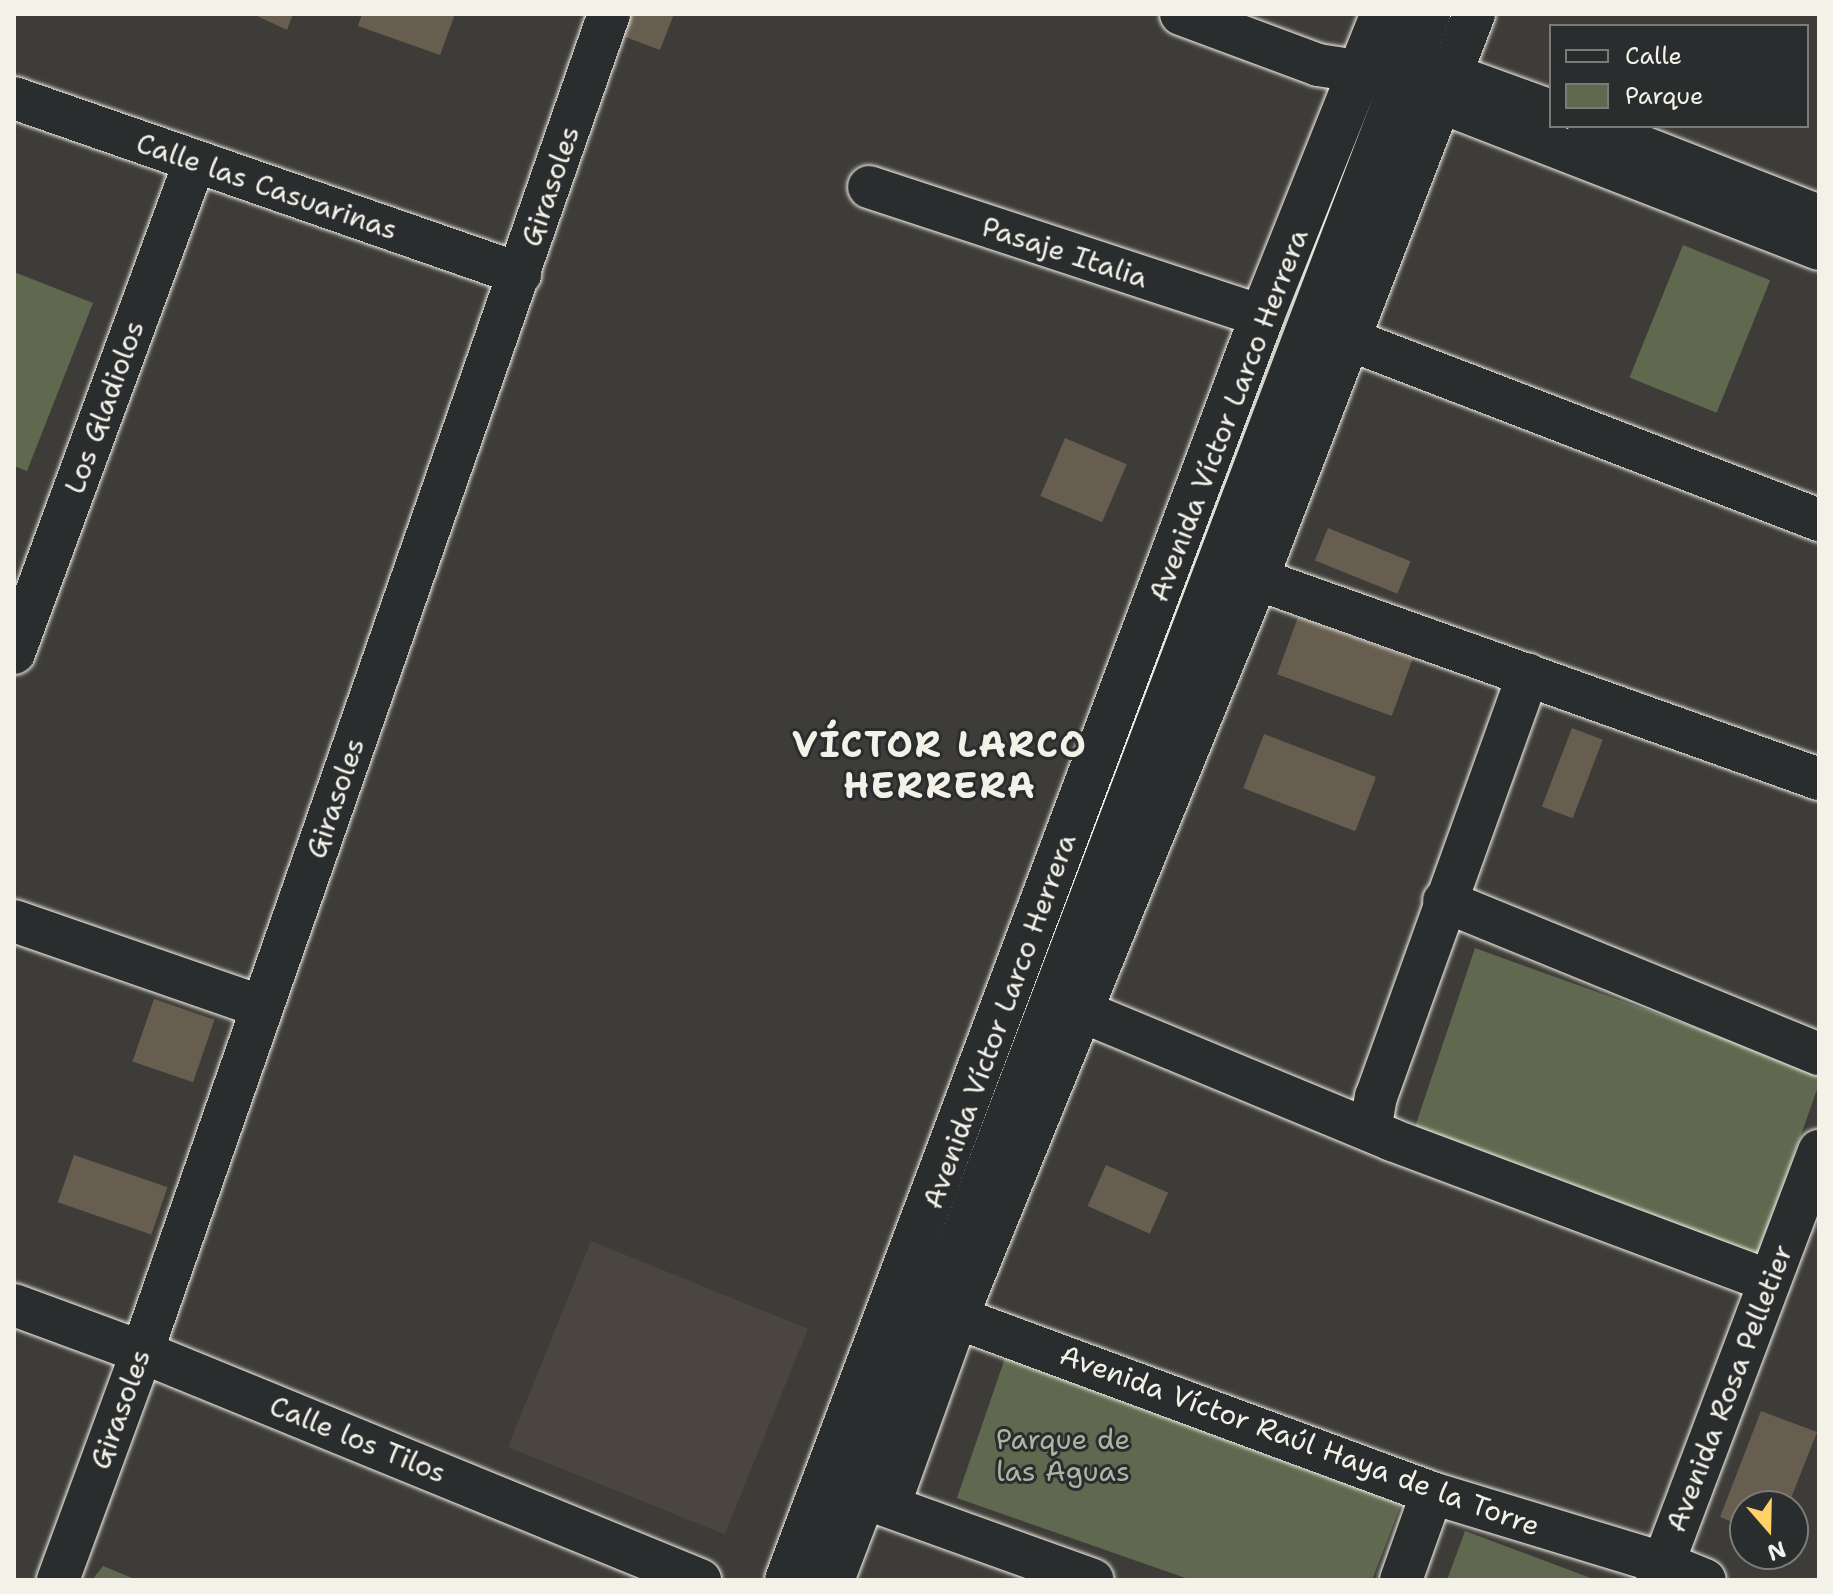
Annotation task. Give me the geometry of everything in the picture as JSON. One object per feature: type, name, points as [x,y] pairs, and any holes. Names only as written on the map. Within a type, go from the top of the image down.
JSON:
[{"type":"main road","name":"Avenida Víctor Larco Herrera","points":[[787,1580],[1262,316],[1386,56],[1428,14]]},
{"type":"main road","name":"Avenida Víctor Larco Herrera","points":[[832,1580],[876,1502],[1238,572],[1386,56]]},
{"type":"street","name":"Girasoles","points":[[58,1580],[142,1352],[609,14]]},
{"type":"street","points":[[1181,14],[1318,65],[1386,56],[1448,87],[1819,249]]},
{"type":"street","name":"Avenida Víctor Larco Herrera","points":[[947,1313],[1081,1011],[1238,572],[1348,339],[1474,14]]},
{"type":"street","points":[[1448,87],[1549,111]]},
{"type":"street","name":"Calle las Casuarinas","points":[[14,98],[520,274]]},
{"type":"street","points":[[1594,128],[1819,216]]},
{"type":"street","name":"Los Gladiolos","points":[[14,653],[195,161]]},
{"type":"street","name":"Pasaje Italia","points":[[869,187],[1262,316]]},
{"type":"street","points":[[1348,339],[1819,520]]},
{"type":"street","points":[[1238,572],[1819,779]]},
{"type":"street","points":[[1370,1130],[1376,1097],[1528,674]]},
{"type":"street","points":[[1444,901],[1819,1054]]},
{"type":"street","points":[[14,921],[262,1007]]},
{"type":"street","points":[[1081,1011],[1370,1130],[1770,1281]]},
{"type":"street","name":"Avenida Rosa Pelletier","points":[[1660,1572],[1819,1151]]},
{"type":"street","name":"Avenida Víctor Raúl Haya de la Torre","points":[[897,1294],[1432,1493],[1660,1572],[1705,1580]]},
{"type":"street","name":"Calle los Tilos","points":[[14,1305],[142,1352],[700,1580]]},
{"type":"street","points":[[822,1484],[1093,1580]]},
{"type":"street","points":[[1401,1580],[1432,1493]]},
{"type":"shaded area","points":[[591,1241],[808,1329],[725,1534],[508,1447]]},
{"type":"green space","points":[[1683,245],[1770,280],[1717,413],[1629,378]]},
{"type":"green space","points":[[14,272],[93,303],[27,471],[14,466]]},
{"type":"green space","points":[[1475,948],[1819,1072],[1819,1084],[1756,1262],[1413,1133]]},
{"type":"green space","name":"Parque de las Aguas","points":[[1006,1355],[1405,1494],[1372,1580],[1191,1580],[957,1498]]},
{"type":"green space","points":[[1465,1531],[1596,1580],[1447,1580]]},
{"type":"green space","points":[[103,1566],[137,1580],[92,1580]]},
{"type":"building","points":[[253,14],[293,14],[287,30]]},
{"type":"building","points":[[362,14],[455,14],[440,55],[358,26]]},
{"type":"building","points":[[631,14],[674,14],[660,50],[623,36]]},
{"type":"building","points":[[1065,438],[1127,464],[1102,522],[1040,496]]},
{"type":"building","points":[[1328,528],[1411,561],[1397,594],[1315,560]]},
{"type":"building","points":[[1298,617],[1413,659],[1392,716],[1277,674]]},
{"type":"building","points":[[1572,728],[1603,740],[1573,818],[1542,806]]},
{"type":"building","points":[[1264,734],[1376,777],[1355,831],[1243,788]]},
{"type":"building","points":[[154,999],[215,1020],[193,1082],[133,1061]]},
{"type":"building","points":[[74,1155],[168,1187],[151,1235],[58,1202]]},
{"type":"building","points":[[1106,1165],[1168,1193],[1150,1234],[1088,1206]]},
{"type":"building","points":[[1761,1411],[1817,1432],[1794,1490],[1730,1490]]},
{"type":"building","points":[[1729,1494],[1729,1521],[1720,1517]]},
{"type":"district","name":"VÍCTOR LARCO HERRERA","points":[[940,764]]}]
